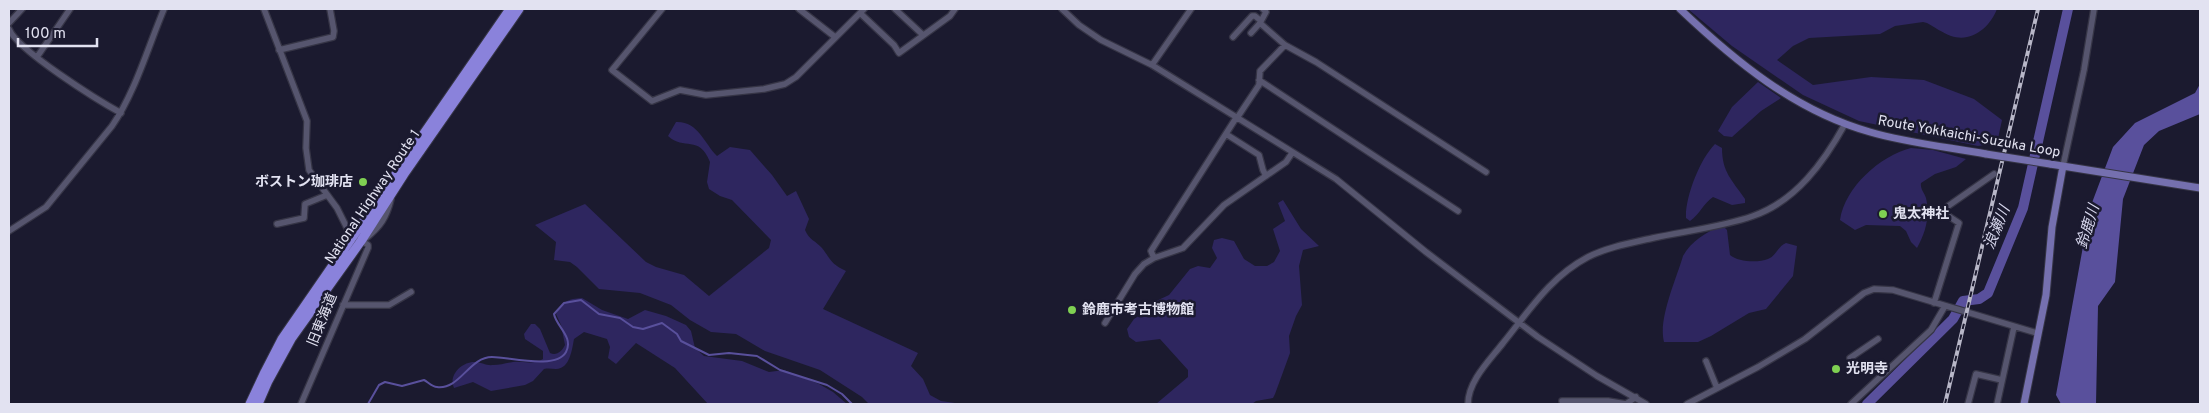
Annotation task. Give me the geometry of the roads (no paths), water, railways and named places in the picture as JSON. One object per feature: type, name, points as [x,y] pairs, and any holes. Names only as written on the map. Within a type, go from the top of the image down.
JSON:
[{"type":"highway","name":"National Highway Route 1","points":[[472,71],[510,9]]},
{"type":"highway","name":"National Highway Route 1","points":[[361,241],[457,92],[519,9]]},
{"type":"highway","name":"National Highway Route 1","points":[[250,404],[275,359],[361,241],[457,92]]},
{"type":"highway","name":"National Highway Route 1","points":[[258,404],[275,359]]},
{"type":"main road","name":"Route Yokkaichi-Suzuka Loop","points":[[1680,9],[1728,54],[1774,87],[1799,103],[1844,124],[1905,140],[2200,188]]},
{"type":"main road","points":[[2024,404],[2046,295],[2052,227],[2062,166]]},
{"type":"street","points":[[9,23],[22,9]]},
{"type":"street","points":[[37,57],[70,9]]},
{"type":"street","points":[[9,231],[40,213],[52,201],[121,114],[164,9]]},
{"type":"street","points":[[264,9],[307,121],[306,148],[309,170],[327,194],[349,232],[361,241],[376,230],[388,210],[392,194]]},
{"type":"street","points":[[279,50],[333,37],[334,31],[330,9]]},
{"type":"street","points":[[662,9],[612,70],[652,101],[680,90],[706,95],[748,91],[785,84],[796,76],[862,11],[894,45],[899,54],[950,16],[955,9]]},
{"type":"street","points":[[799,9],[835,37]]},
{"type":"street","points":[[895,9],[923,35]]},
{"type":"street","points":[[1152,65],[1191,9]]},
{"type":"street","points":[[1252,33],[1266,12],[1263,9]]},
{"type":"street","points":[[2062,166],[2084,70],[2094,9]]},
{"type":"street","points":[[1067,10],[1079,25],[1101,40],[1152,65],[1336,180],[1449,270],[1558,351],[1646,404]]},
{"type":"street","points":[[1233,37],[1252,16],[1255,16],[1285,45],[1316,62],[1486,172]]},
{"type":"street","points":[[9,29],[14,38],[37,57],[91,97],[121,114]]},
{"type":"street","points":[[1154,258],[1151,251],[1259,85],[1260,71],[1285,45]]},
{"type":"street","points":[[1259,80],[1458,210]]},
{"type":"street","points":[[1468,404],[1469,395],[1477,377],[1554,280],[1588,257],[1623,245],[1753,216],[1778,205],[1808,178],[1834,143],[1844,124]]},
{"type":"street","points":[[1226,134],[1260,154],[1266,176]]},
{"type":"street","points":[[1105,323],[1135,274],[1144,264],[1154,258],[1183,248],[1224,205],[1286,162],[1292,153]]},
{"type":"street","points":[[1934,303],[1959,223],[1941,211],[1994,174]]},
{"type":"street","points":[[278,224],[304,218],[305,204],[327,194]]},
{"type":"street","name":"旧東海道","points":[[302,404],[343,305],[361,241]]},
{"type":"street","points":[[1686,404],[1758,367],[1805,340],[1869,290],[1892,290],[2037,333]]},
{"type":"street","points":[[343,305],[389,305],[411,292]]},
{"type":"street","points":[[1851,404],[1931,330],[1945,306]]},
{"type":"street","points":[[1997,404],[2014,327]]},
{"type":"street","points":[[1850,358],[1878,339]]},
{"type":"street","points":[[1706,361],[1717,388]]},
{"type":"street","points":[[1968,404],[1976,374],[2002,380]]},
{"type":"street","points":[[1562,401],[1608,401],[1626,404],[1636,397]]},
{"type":"water","name":"鈴鹿川","points":[[2200,84],[2200,114],[2159,131],[2144,145],[2123,199],[2115,282],[2098,306],[2096,404],[2061,404],[2056,395],[2090,208],[2113,147],[2135,123],[2195,93]]},
{"type":"waterway","name":"浪瀬川","points":[[1867,404],[1953,319],[1963,301],[1979,299],[1988,293],[2023,208],[2068,9]]},
{"type":"waterway","points":[[368,404],[379,385],[385,382],[402,386],[424,380],[435,387],[445,387],[452,384],[484,358],[543,361],[561,357],[566,352],[568,341],[554,314],[564,303],[581,300],[599,314],[620,318],[633,327],[643,329],[662,323],[677,334],[681,341],[709,355],[729,353],[757,356],[780,370],[827,385],[842,394],[852,404]]},
{"type":"railway","points":[[1945,404],[2038,9]]},
{"type":"place","name":"ボストン珈琲店","points":[[363,182]]},
{"type":"place","name":"鬼太神社","points":[[1883,214]]},
{"type":"place","name":"鈴鹿市考古博物館","points":[[1072,310]]},
{"type":"place","name":"光明寺","points":[[1836,369]]}]
